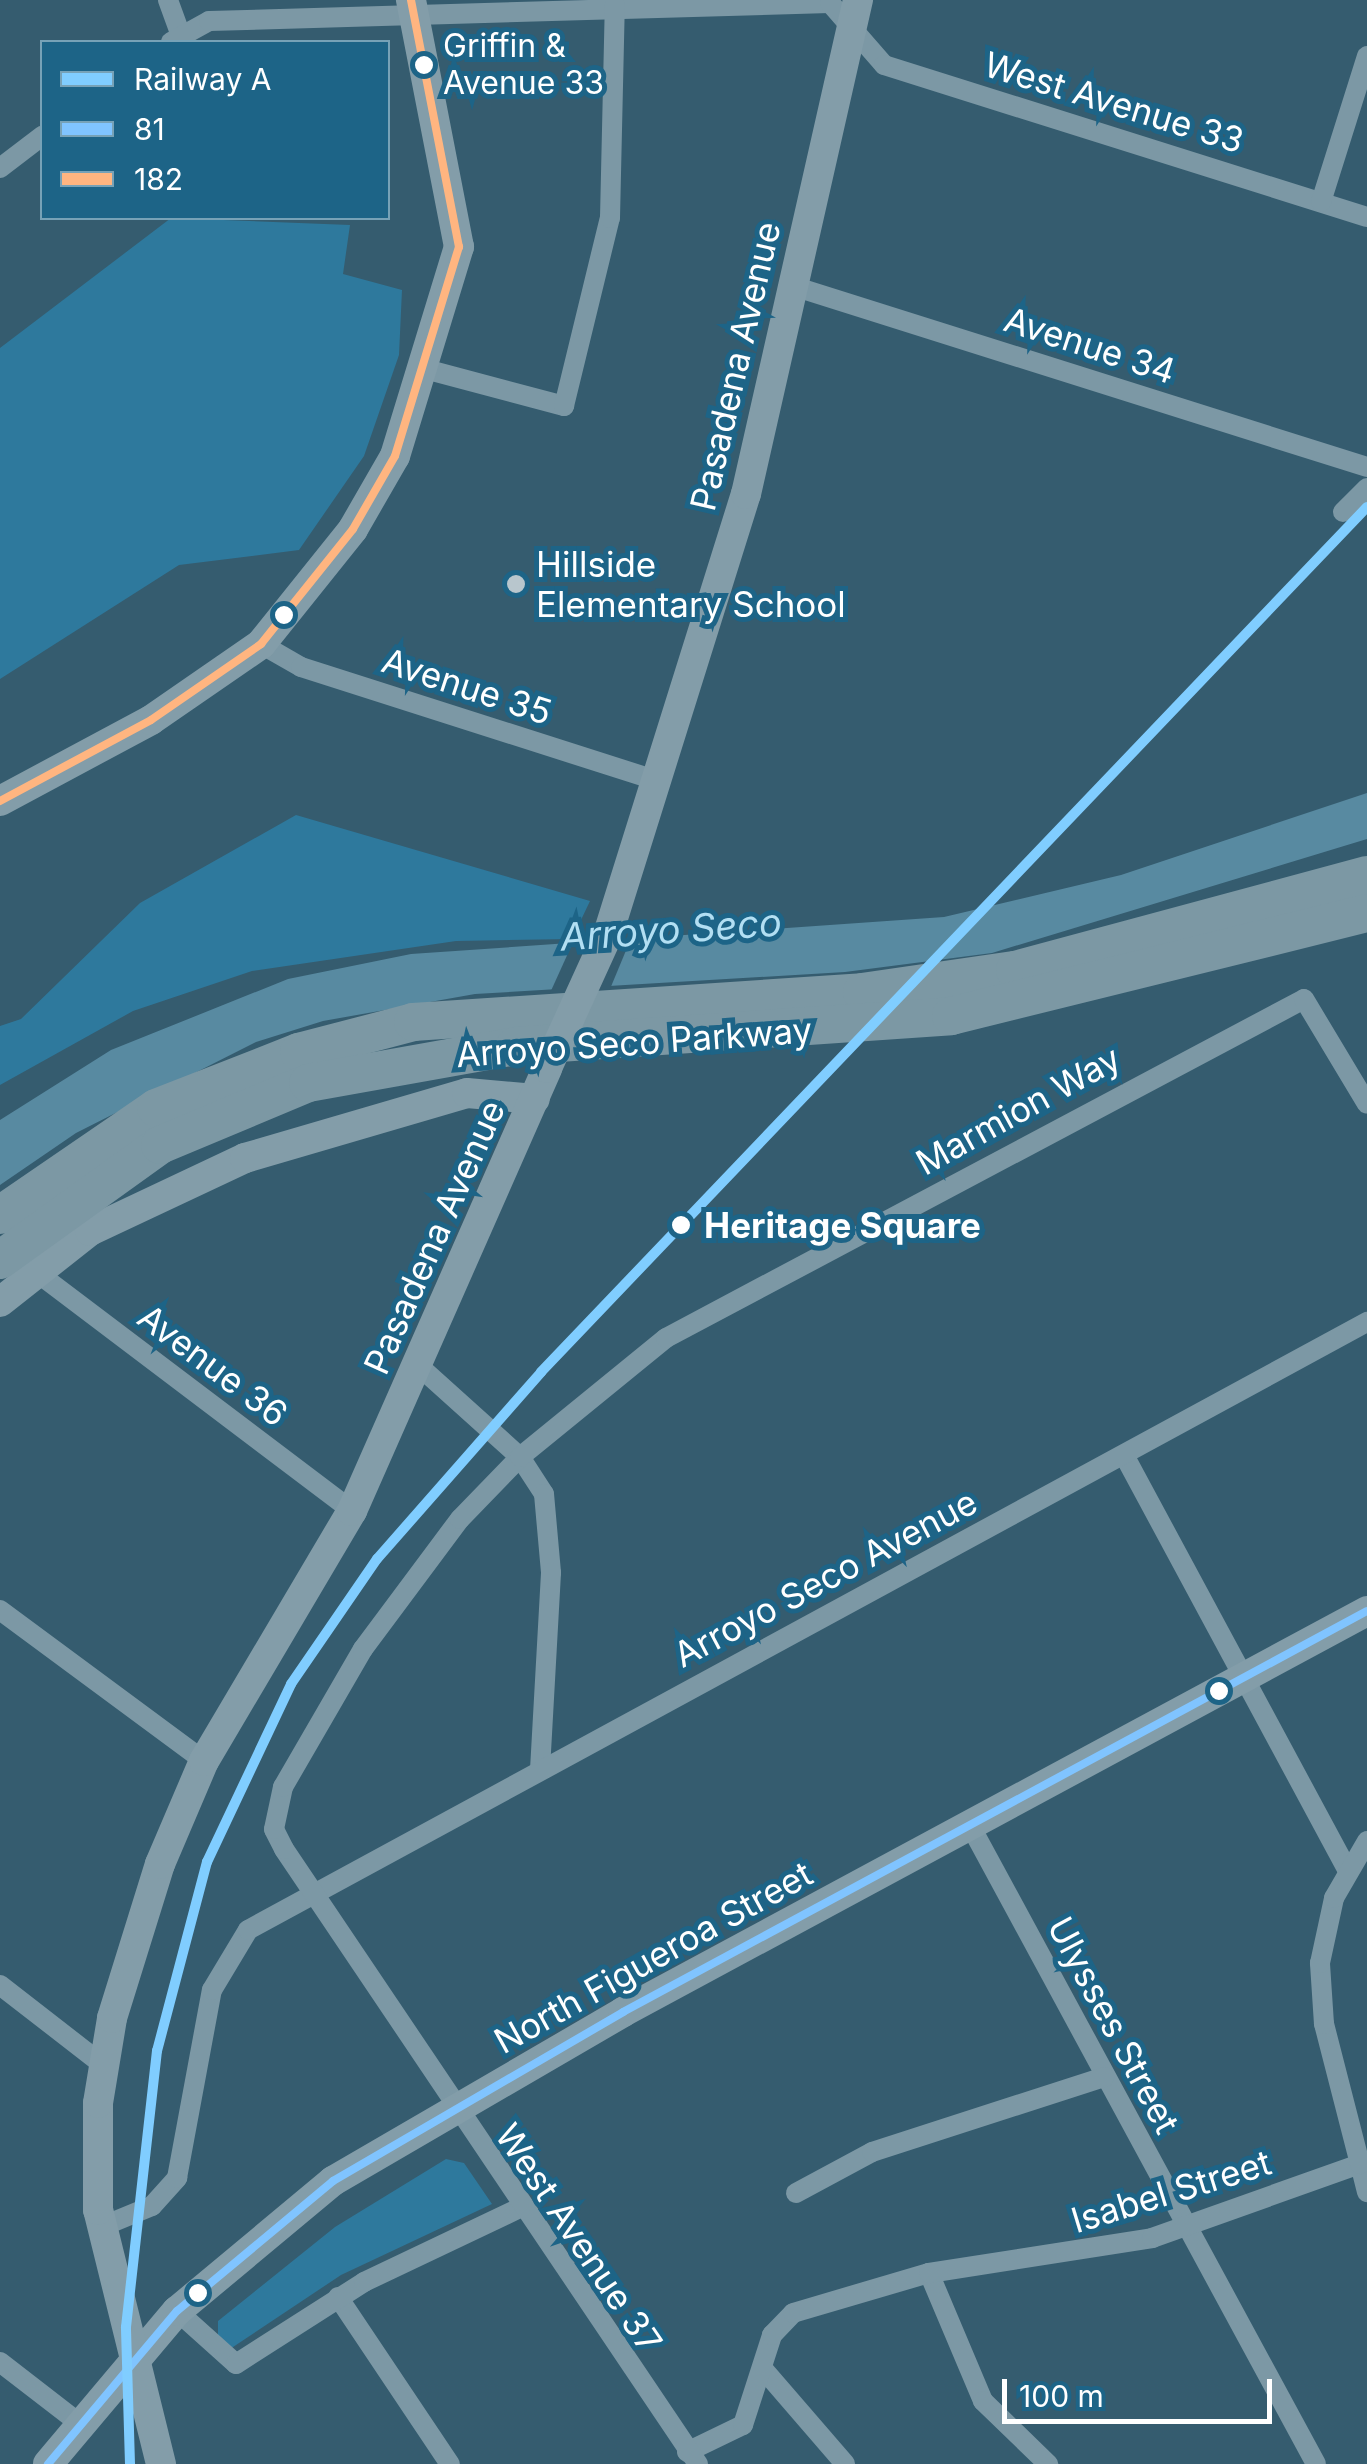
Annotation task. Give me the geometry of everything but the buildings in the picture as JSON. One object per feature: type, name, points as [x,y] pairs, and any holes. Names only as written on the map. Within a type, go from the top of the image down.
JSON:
[{"type":"highway","name":"Arroyo Seco Parkway","points":[[0,1215],[156,1108],[299,1052],[413,1022],[862,992],[1015,970],[1256,907],[1367,872]]},
{"type":"highway","name":"Arroyo Seco Parkway","points":[[18,1265],[160,1146],[308,1083],[496,1048],[951,1016],[1367,913]]},
{"type":"highway","points":[[1306,930],[1367,931]]},
{"type":"main road","name":"Pasadena Avenue","points":[[131,2359],[102,2228],[102,2064],[135,1934],[204,1761],[352,1511],[420,1367],[608,934],[746,494],[858,0]]},
{"type":"main road","points":[[0,802],[151,720],[261,644],[367,506],[424,369],[459,238],[410,7]]},
{"type":"main road","points":[[0,1302],[18,1265],[140,1203],[244,1158],[468,1093],[535,1099]]},
{"type":"main road","name":"North Figueroa Street","points":[[48,2464],[131,2359],[177,2311],[282,2216],[455,2112],[1367,1611]]},
{"type":"main road","points":[[131,2359],[161,2464]]},
{"type":"street","points":[[168,0],[176,40],[209,22],[410,7],[615,5],[610,218],[564,406],[424,369]]},
{"type":"street","name":"West Avenue 33","points":[[615,5],[830,3],[850,34],[884,65],[1367,217]]},
{"type":"street","points":[[1321,202],[1367,56]]},
{"type":"street","points":[[0,168],[40,138]]},
{"type":"street","name":"Avenue 34","points":[[792,286],[1367,467]]},
{"type":"street","points":[[1344,512],[1367,488]]},
{"type":"street","name":"Avenue 35","points":[[261,644],[301,667],[658,781]]},
{"type":"street","name":"Marmion Way","points":[[314,1893],[274,1829],[283,1787],[416,1574],[520,1456],[724,1303],[808,1270],[1304,1000],[1367,1104]]},
{"type":"street","name":"Avenue 36","points":[[18,1265],[352,1511]]},
{"type":"street","name":"Arroyo Seco Avenue","points":[[314,1893],[540,1766],[1367,1322]]},
{"type":"street","points":[[420,1367],[520,1456],[544,1494],[549,1528],[540,1766]]},
{"type":"street","points":[[1124,1455],[1347,1870]]},
{"type":"street","points":[[0,1610],[204,1761]]},
{"type":"street","name":"Ulysses Street","points":[[971,1827],[1316,2464]]},
{"type":"street","points":[[1367,1841],[1347,1870],[1325,1930],[1320,1992],[1367,2192]]},
{"type":"street","points":[[102,2228],[152,2206],[177,2178],[212,1990],[234,1942],[314,1893]]},
{"type":"street","name":"West Avenue 37","points":[[314,1893],[518,2209],[692,2458]]},
{"type":"street","points":[[0,1985],[102,2064]]},
{"type":"street","points":[[796,2192],[872,2152],[1104,2077]]},
{"type":"street","name":"Isabel Street","points":[[692,2458],[743,2425],[764,2370],[772,2335],[793,2314],[929,2273],[1101,2251],[1186,2227],[1360,2164]]},
{"type":"street","points":[[177,2311],[236,2364],[338,2298],[518,2209]]},
{"type":"street","points":[[929,2273],[984,2401],[1048,2464]]},
{"type":"street","points":[[338,2298],[450,2464]]},
{"type":"street","points":[[0,2362],[79,2423]]},
{"type":"street","points":[[764,2370],[846,2464]]},
{"type":"shaded area","points":[[168,220],[350,225],[343,274],[402,290],[399,355],[364,456],[299,550],[179,565],[0,679],[0,348]]},
{"type":"shaded area","name":"Arroyo Seco","points":[[1367,793],[1367,839],[992,953],[845,972],[475,994],[323,1021],[256,1042],[76,1133],[0,1185],[0,1120],[111,1050],[288,979],[411,954],[944,917],[1121,875]]},
{"type":"shaded area","points":[[296,815],[590,901],[572,939],[456,941],[252,971],[133,1011],[0,1085],[0,1026],[21,1019],[140,903]]},
{"type":"shaded area","points":[[446,2159],[464,2163],[492,2204],[341,2275],[230,2349],[218,2338],[218,2321],[335,2227]]},
{"type":"pier","points":[[632,936],[610,989],[550,993],[574,940]]},
{"type":"rail line","name":"A","points":[[130,2464],[126,2327],[157,2051],[207,1862],[291,1684],[377,1559],[541,1372],[1367,507]]},
{"type":"transit line","name":"182","points":[[0,801],[151,720],[261,644],[353,529],[395,456],[459,247],[411,0]]},
{"type":"transit line","name":"81","points":[[48,2464],[177,2311],[333,2181],[623,2012],[1367,1611]]},
{"type":"place","name":"Griffin & Avenue 33","points":[[424,65]]},
{"type":"place","name":"Hillside Elementary School","points":[[516,584]]},
{"type":"place","name":"Heritage Square","points":[[681,1225]]}]
